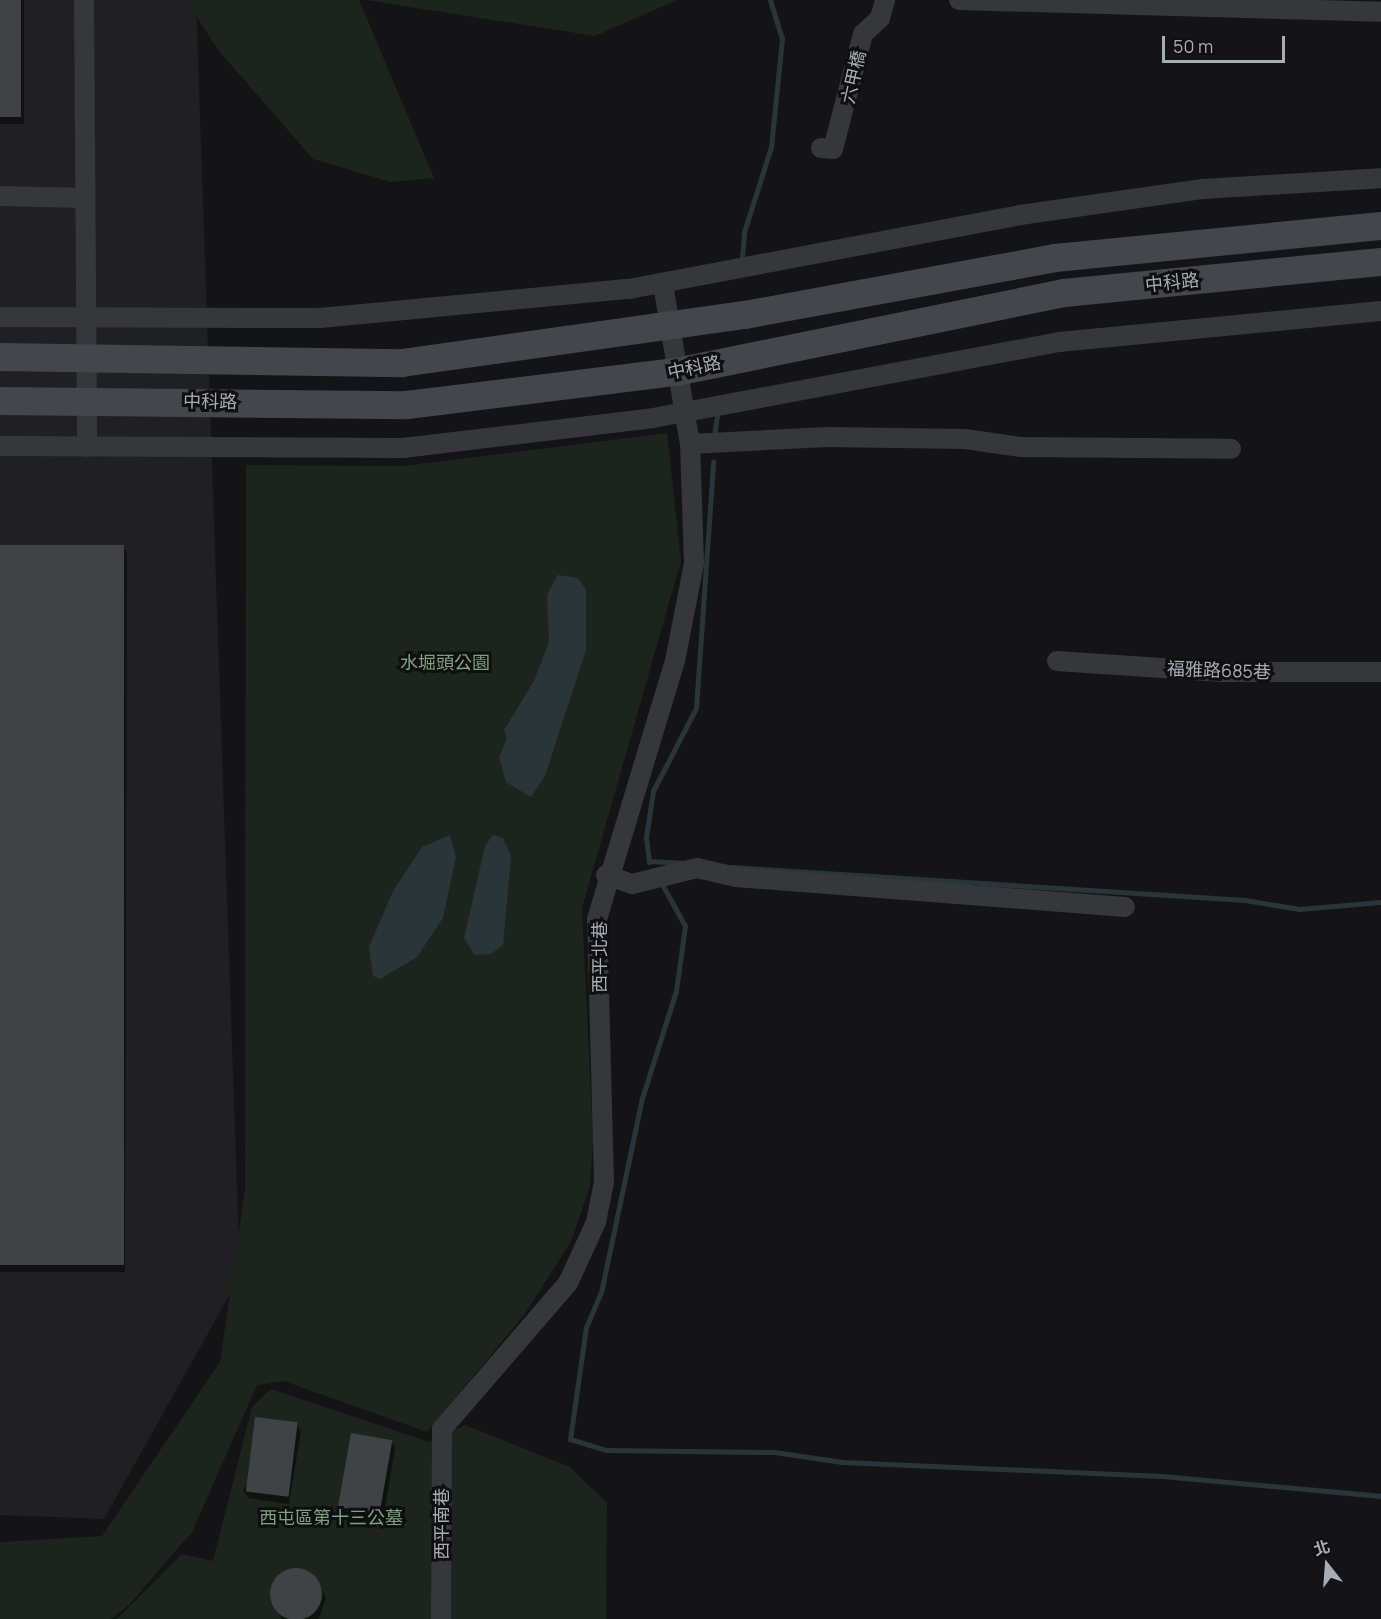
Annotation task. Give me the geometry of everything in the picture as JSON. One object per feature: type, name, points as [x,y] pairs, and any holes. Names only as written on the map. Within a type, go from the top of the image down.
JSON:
[{"type":"street","points":[[84,0],[85,198],[91,399],[87,447]]},
{"type":"street","name":"六甲橋","points":[[821,148],[833,149],[863,34],[880,18],[885,0]]},
{"type":"street","points":[[959,0],[1381,12]]},
{"type":"street","points":[[0,317],[320,318],[663,285],[1020,215],[1203,189],[1381,178]]},
{"type":"street","points":[[0,196],[85,198]]},
{"type":"street","points":[[0,357],[89,355],[402,363],[669,326],[1055,258],[1381,226]]},
{"type":"street","name":"中科路","points":[[0,402],[91,399],[407,405],[676,372],[1064,293],[1381,262]]},
{"type":"street","name":"西平北巷","points":[[442,1429],[549,1309],[568,1283],[596,1222],[606,1125],[597,919],[606,875],[675,661],[694,563],[690,444],[663,285]]},
{"type":"street","points":[[0,446],[403,448],[685,412],[1059,342],[1381,311]]},
{"type":"street","points":[[690,444],[826,437],[965,439],[1021,447],[1231,449]]},
{"type":"street","name":"福雅路685巷","points":[[1057,661],[1222,672],[1381,672]]},
{"type":"street","points":[[606,875],[632,884],[697,868],[736,877],[1125,907]]},
{"type":"street","name":"西平南巷","points":[[441,1619],[442,1429]]},
{"type":"shaded area","points":[[0,0],[196,0],[240,1276],[104,1519],[0,1515]]},
{"type":"shaded area","points":[[558,575],[578,578],[586,590],[586,650],[545,776],[531,797],[506,782],[499,757],[507,739],[504,730],[534,681],[549,642],[547,595]]},
{"type":"shaded area","points":[[450,835],[456,857],[443,918],[417,957],[380,979],[373,976],[369,947],[393,891],[422,847]]},
{"type":"shaded area","points":[[493,835],[503,838],[511,856],[503,945],[491,954],[475,955],[464,938],[485,846]]},
{"type":"green space","points":[[185,0],[359,0],[434,178],[391,182],[313,159],[219,51]]},
{"type":"green space","points":[[366,0],[677,0],[595,36]]},
{"type":"green space","name":"水堀頭公園","points":[[667,433],[681,561],[582,908],[593,1138],[590,1186],[571,1242],[524,1315],[427,1432],[284,1381],[257,1385],[192,1532],[130,1604],[111,1619],[0,1619],[0,1542],[102,1536],[220,1362],[245,1189],[246,465],[403,466]]},
{"type":"green space","name":"西屯區第十三公墓","points":[[271,1389],[429,1442],[465,1425],[570,1467],[607,1503],[606,1619],[117,1619],[182,1554],[213,1561],[252,1407]]},
{"type":"building","points":[[0,0],[21,0],[21,117],[0,117]]},
{"type":"building","points":[[0,545],[124,545],[124,1265],[0,1265]]},
{"type":"building","points":[[255,1417],[298,1422],[289,1497],[246,1491]]},
{"type":"building","points":[[351,1433],[392,1440],[379,1514],[338,1507]]},
{"type":"building","points":[[291,1568],[301,1568],[315,1575],[322,1594],[315,1613],[301,1620],[291,1620],[281,1616],[274,1609],[270,1599],[270,1589],[274,1579],[281,1572]]},
{"type":"waterway","points":[[742,257],[744,232],[771,147],[782,39],[770,0]]},
{"type":"waterway","points":[[714,435],[717,415]]},
{"type":"waterway","points":[[649,862],[646,837],[653,791],[696,708],[713,462]]},
{"type":"waterway","points":[[649,861],[683,863]]},
{"type":"waterway","points":[[731,867],[1245,900],[1299,909],[1381,902]]},
{"type":"waterway","points":[[663,886],[685,926],[676,991],[642,1098],[601,1292],[586,1327],[570,1439],[606,1450],[774,1452],[842,1462],[1162,1476],[1381,1496]]}]
